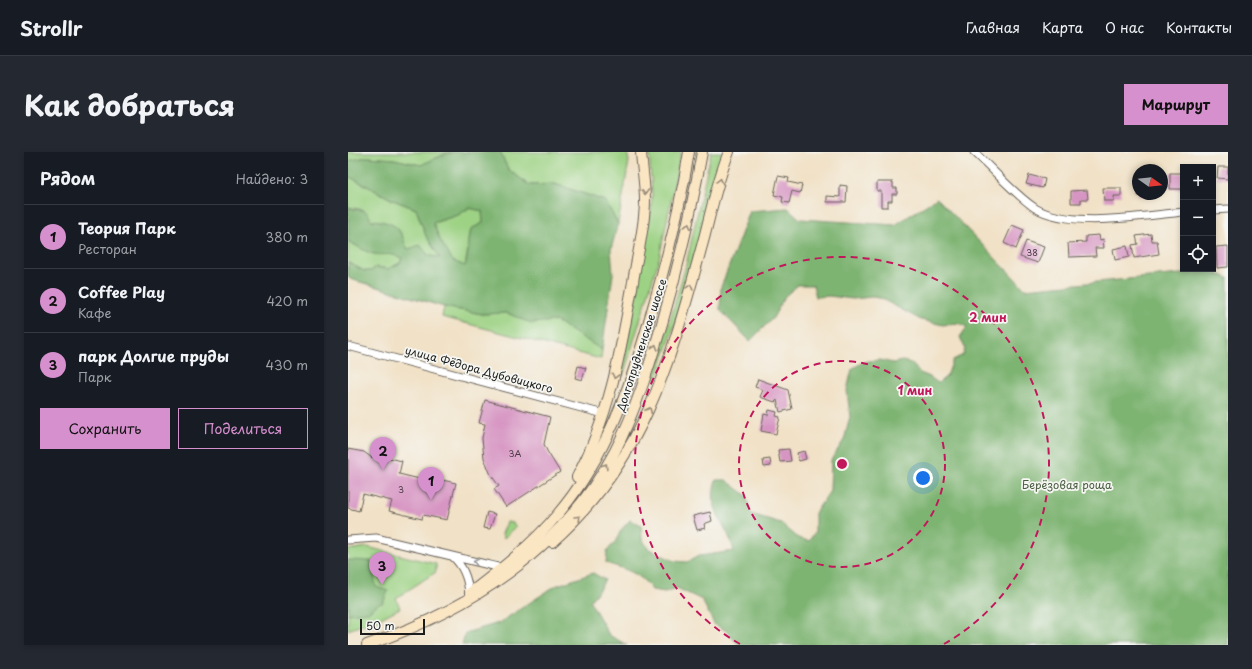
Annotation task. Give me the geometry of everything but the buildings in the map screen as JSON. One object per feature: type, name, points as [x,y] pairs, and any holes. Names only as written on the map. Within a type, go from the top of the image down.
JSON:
[{"type":"main road","points":[[534,541],[571,488],[593,444],[604,414],[618,364],[644,217],[644,176],[641,152]]},
{"type":"main road","name":"Долгопрудненское шоссе","points":[[423,622],[469,594],[534,541],[575,492],[603,446],[631,379],[666,261],[689,152]]},
{"type":"main road","name":"Долгопрудненское шоссе","points":[[367,645],[458,606],[486,589],[515,569],[565,521],[585,496],[614,452],[643,384],[679,264],[702,152]]},
{"type":"main road","points":[[515,569],[548,547],[590,505],[621,462],[648,412],[677,335],[727,155]]},
{"type":"street","points":[[974,152],[1025,200],[1036,208],[1058,217],[1082,220],[1180,212]]},
{"type":"street","points":[[984,152],[984,161]]},
{"type":"street","points":[[1216,210],[1228,209]]},
{"type":"street","name":"улица Фёдора Дубовицкого","points":[[348,346],[604,414]]},
{"type":"street","points":[[348,540],[376,538],[502,568]]},
{"type":"street","points":[[451,556],[463,569],[469,585],[469,594]]},
{"type":"green space","points":[[348,152],[456,152],[445,154],[421,165],[394,159],[367,157],[348,161]]},
{"type":"green space","points":[[456,152],[500,152],[508,169],[529,185],[555,184],[605,201],[618,224],[611,249],[613,274],[602,350],[556,321],[531,323],[507,313],[482,314],[444,307],[350,279],[348,277],[348,262],[364,271],[371,271],[376,267],[388,269],[400,263],[402,258],[394,255],[371,253],[348,241],[348,207],[367,212],[371,220],[394,226],[401,234],[408,249],[420,245],[428,255],[440,258],[426,236],[416,209],[393,200],[348,176],[348,161],[367,157],[394,159],[421,165],[445,154]],"holes":[[[469,208],[482,211],[483,223],[471,229],[465,266],[453,261],[440,240],[433,223],[458,215]]]},
{"type":"green space","points":[[500,152],[627,152],[629,161],[618,224],[605,201],[555,184],[529,185],[508,169]]},
{"type":"green space","points":[[649,152],[681,152],[659,259],[623,376],[621,375],[651,211],[652,192]]},
{"type":"green space","points":[[711,152],[724,152],[674,327],[656,380],[653,379],[686,265]]},
{"type":"green space","points":[[348,176],[393,200],[416,209],[426,236],[440,258],[410,250],[405,245],[399,230],[396,227],[388,223],[371,220],[364,210],[348,207]]},
{"type":"green space","name":"Берёзовая роща","points":[[937,198],[1025,289],[1201,272],[1213,272],[1228,278],[1228,645],[739,645],[725,630],[714,624],[702,600],[677,588],[665,592],[652,590],[642,579],[632,572],[606,563],[607,551],[616,541],[621,530],[630,520],[641,526],[642,539],[649,549],[674,561],[687,562],[699,556],[734,551],[731,541],[715,508],[714,491],[716,480],[726,480],[746,495],[751,514],[781,523],[798,538],[809,541],[815,532],[815,513],[830,491],[831,460],[844,440],[850,417],[847,390],[852,369],[861,363],[869,361],[880,360],[893,363],[902,361],[911,363],[920,373],[930,377],[938,383],[947,376],[953,360],[963,355],[965,348],[960,337],[967,327],[958,323],[943,325],[921,320],[880,298],[872,297],[853,299],[829,296],[816,297],[813,285],[798,285],[785,296],[773,318],[750,341],[720,310],[721,287],[750,211],[788,208],[800,219],[895,225]]},
{"type":"green space","points":[[469,208],[482,211],[483,223],[471,229],[465,267],[453,262],[440,240],[433,223],[458,215]]},
{"type":"green space","points":[[348,241],[370,253],[390,253],[402,257],[400,263],[388,269],[376,267],[371,271],[364,271],[348,262]]},
{"type":"green space","points":[[444,307],[482,314],[507,313],[531,323],[556,320],[602,350],[601,359],[442,317]]},
{"type":"green space","points":[[507,522],[513,523],[516,527],[504,538],[502,534]]},
{"type":"green space","points":[[367,547],[436,564],[436,572],[396,598],[400,608],[379,619],[348,630],[348,550]]},
{"type":"green space","points":[[348,560],[371,561],[376,587],[388,591],[383,603],[378,604],[368,612],[348,614]]},
{"type":"green space","points":[[593,573],[605,580],[590,601],[609,635],[627,645],[462,645],[465,633],[499,623],[555,586]]},
{"type":"place","name":"Coffee Play","points":[[383,470]]},
{"type":"place","name":"Теория Парк","points":[[431,500]]},
{"type":"place","name":"парк Долгие пруды","points":[[382,585]]}]
